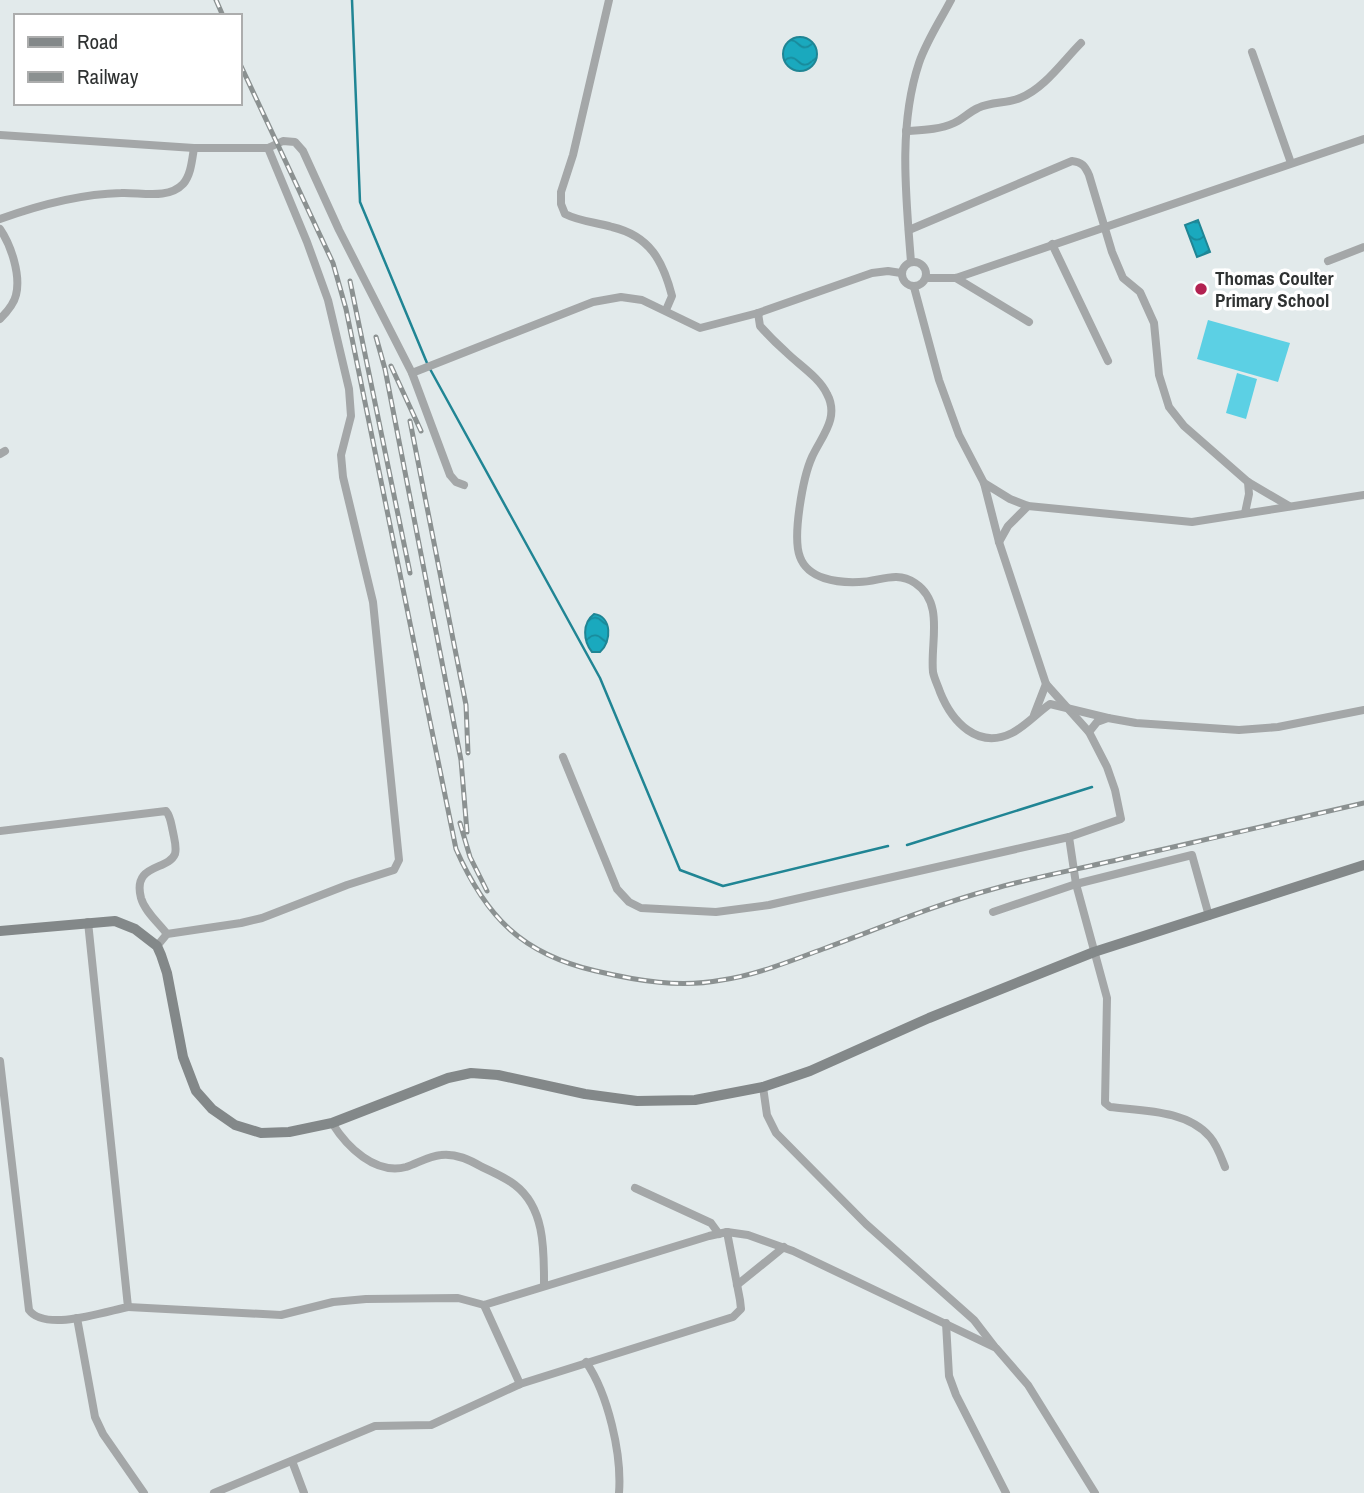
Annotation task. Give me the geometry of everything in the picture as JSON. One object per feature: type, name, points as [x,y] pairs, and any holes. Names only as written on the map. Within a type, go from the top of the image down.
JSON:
[{"type":"street","points":[[609,0],[573,155],[561,192],[561,204],[565,214],[577,220],[633,234],[658,256],[672,296],[667,310]]},
{"type":"street","points":[[911,262],[906,131],[909,100],[919,62],[930,36],[951,0]]},
{"type":"street","points":[[906,131],[954,123],[976,108],[1024,97],[1036,89],[1081,43]]},
{"type":"street","points":[[1252,52],[1290,163]]},
{"type":"street","points":[[0,135],[194,148],[268,148],[283,141],[295,142],[303,151],[339,230],[412,373],[450,475],[464,485]]},
{"type":"street","points":[[926,278],[956,278],[1364,139]]},
{"type":"street","points":[[0,219],[73,197],[170,192],[183,184],[190,172],[194,148]]},
{"type":"street","points":[[157,946],[167,934],[262,918],[394,870],[399,860],[373,602],[343,477],[341,455],[351,416],[349,389],[328,300],[268,148]]},
{"type":"street","points":[[909,230],[1072,161],[1080,162],[1086,167],[1112,252],[1123,278],[1140,292],[1148,306],[1154,323],[1159,375],[1169,407],[1184,426],[1248,482],[1289,506]]},
{"type":"street","points":[[0,229],[9,242],[17,285],[16,298],[0,319]]},
{"type":"street","points":[[1052,244],[1108,361]]},
{"type":"street","points":[[1328,261],[1364,247]]},
{"type":"street","points":[[911,262],[923,266],[926,278],[921,284],[914,286],[904,282],[901,273],[904,266],[911,262]]},
{"type":"street","points":[[412,373],[593,302],[621,297],[642,300],[700,328],[758,313],[872,273],[901,273]]},
{"type":"street","points":[[956,278],[1029,322]]},
{"type":"street","points":[[563,757],[617,889],[629,902],[641,908],[716,912],[769,905],[1069,836],[1121,819],[1111,779],[1089,732],[1046,684],[999,542],[984,483],[959,435],[939,380],[914,286]]},
{"type":"street","points":[[758,313],[760,326],[815,377],[828,394],[831,412],[829,428],[807,471],[796,544],[800,559],[810,572],[825,579],[860,582],[886,576],[903,577],[926,591],[933,606],[933,674],[953,718],[965,730],[990,739],[1002,737],[1014,732],[1050,704],[1136,723],[1239,730],[1278,727],[1364,710]]},
{"type":"street","points":[[1245,513],[1249,494],[1248,482]]},
{"type":"street","points":[[984,483],[1010,499],[1028,506],[1192,522],[1364,495]]},
{"type":"street","points":[[999,542],[1008,526],[1028,506]]},
{"type":"street","points":[[1034,715],[1046,684]]},
{"type":"street","points":[[1089,732],[1097,722],[1108,718]]},
{"type":"street","points":[[0,831],[166,811],[170,817],[175,843],[174,854],[171,859],[147,871],[141,880],[140,890],[141,900],[147,910],[167,934]]},
{"type":"street","points":[[1069,836],[1076,884],[1107,998],[1105,1103],[1110,1107],[1174,1116],[1200,1128],[1212,1139],[1225,1167]]},
{"type":"street","points":[[993,912],[1076,884],[1192,855],[1209,916]]},
{"type":"street","points":[[0,931],[115,921],[125,924],[157,946],[167,973],[183,1057],[196,1091],[212,1109],[235,1125],[261,1133],[289,1132],[332,1124],[449,1078],[471,1073],[498,1075],[585,1094],[637,1101],[695,1100],[763,1087],[1094,952],[1364,865]]},
{"type":"street","points":[[88,922],[128,1307]]},
{"type":"street","points":[[0,1060],[29,1310],[34,1317],[46,1321],[77,1318],[128,1307],[281,1315],[333,1302],[366,1299],[458,1298],[484,1305],[544,1284],[723,1233],[748,1235],[784,1247],[996,1348]]},
{"type":"street","points":[[763,1087],[767,1115],[776,1133],[866,1224],[974,1320],[1028,1385],[1095,1493]]},
{"type":"street","points":[[332,1124],[342,1139],[355,1151],[380,1166],[403,1168],[442,1154],[457,1156],[516,1185],[536,1209],[542,1238],[544,1284]]},
{"type":"street","points":[[214,1493],[375,1426],[431,1425],[520,1384],[738,1314],[741,1309],[737,1284],[723,1233],[711,1223],[635,1188]]},
{"type":"street","points":[[737,1284],[784,1247]]},
{"type":"street","points":[[484,1305],[520,1384]]},
{"type":"street","points":[[77,1318],[95,1417],[103,1434],[144,1493]]},
{"type":"street","points":[[946,1323],[949,1376],[1006,1493]]},
{"type":"street","points":[[586,1362],[593,1373],[614,1432],[621,1470],[620,1493]]},
{"type":"street","points":[[292,1461],[304,1493]]},
{"type":"shaded area","points":[[1208,320],[1290,343],[1278,382],[1197,359]]},
{"type":"shaded area","points":[[1237,373],[1257,379],[1246,419],[1226,413]]},
{"type":"water","points":[[800,37],[812,42],[817,54],[812,66],[800,71],[788,66],[783,54],[788,42]]},
{"type":"water","points":[[1198,220],[1210,252],[1197,257],[1185,225]]},
{"type":"water","points":[[594,614],[604,619],[608,630],[607,642],[600,652],[592,652],[586,638],[587,622]]},
{"type":"waterway","points":[[352,0],[360,202],[427,363]]},
{"type":"waterway","points":[[430,369],[600,678],[680,870],[723,886],[888,846]]},
{"type":"waterway","points":[[907,845],[1092,787]]},
{"type":"railway","points":[[216,0],[222,14]]},
{"type":"railway","points":[[242,68],[333,263],[346,309],[456,849],[480,894],[494,913],[527,943],[570,964],[628,978],[675,983],[722,980],[773,967],[971,895],[1364,803]]},
{"type":"railway","points":[[350,281],[410,573]]},
{"type":"railway","points":[[376,337],[385,369],[461,760],[467,832]]},
{"type":"railway","points":[[391,366],[421,431]]},
{"type":"railway","points":[[410,421],[466,705],[468,753]]},
{"type":"railway","points":[[460,823],[470,857],[487,891]]},
{"type":"place","name":"Thomas Coulter Primary School","points":[[1201,289]]}]
